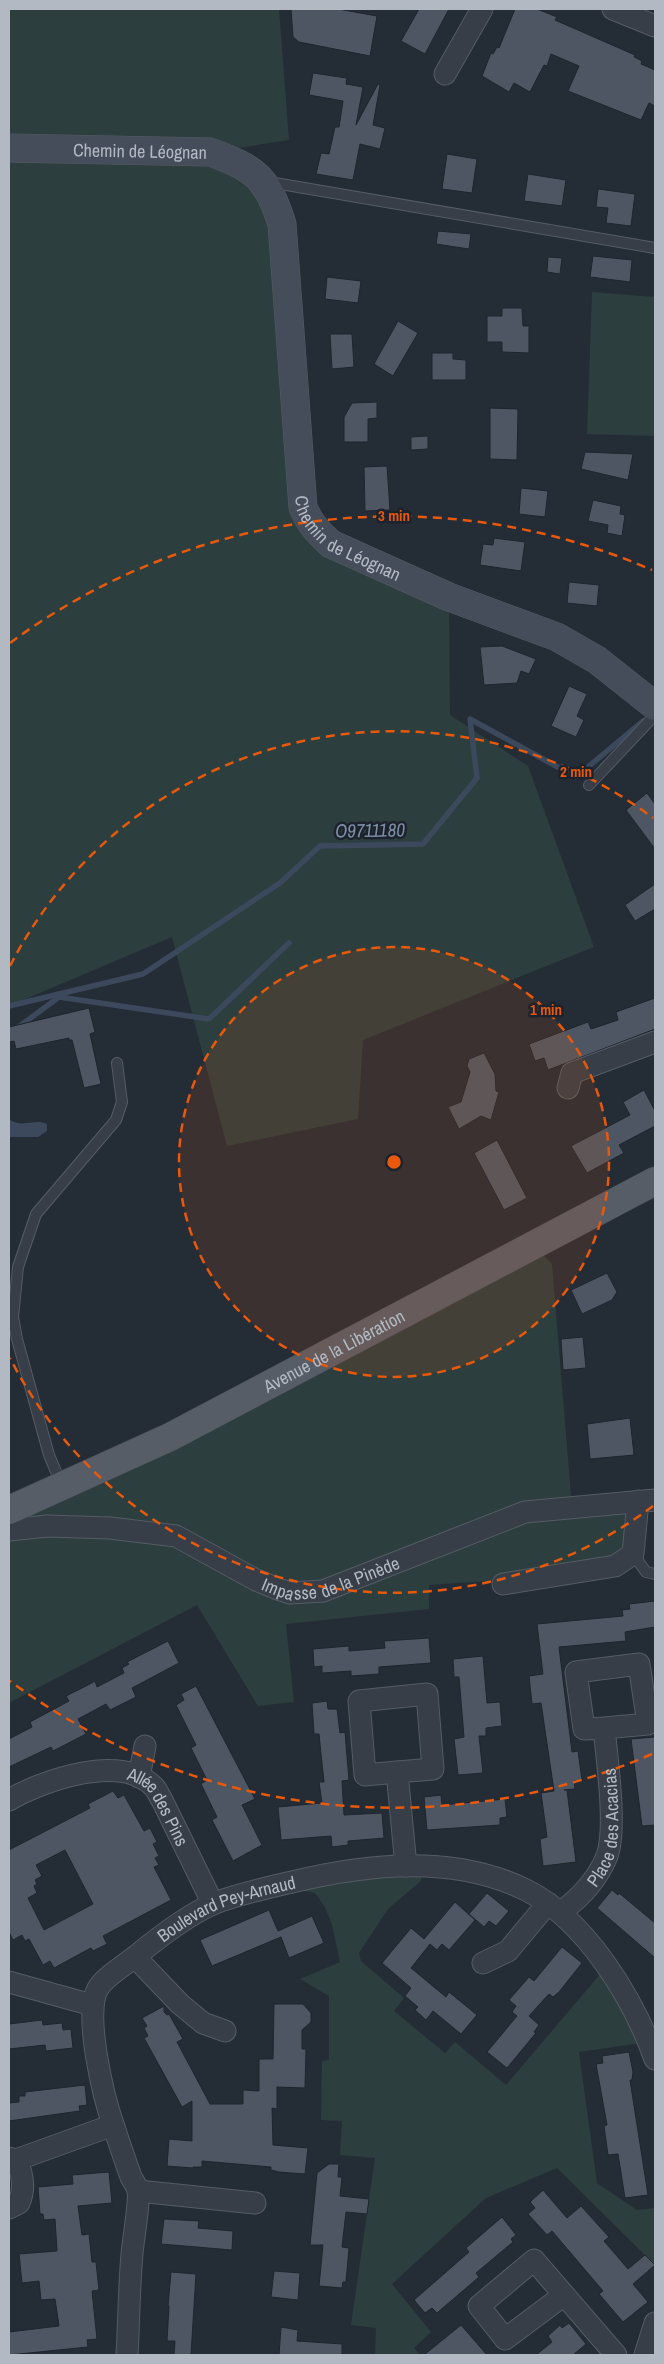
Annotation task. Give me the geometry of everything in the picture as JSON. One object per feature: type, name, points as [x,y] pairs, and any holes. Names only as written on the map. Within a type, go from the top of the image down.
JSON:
[{"type":"main road","name":"Avenue de la Libération","points":[[9,1510],[170,1437],[655,1181]]},
{"type":"street","points":[[445,74],[482,9]]},
{"type":"street","points":[[612,9],[655,26]]},
{"type":"street","name":"Chemin de Léognan","points":[[9,148],[210,152],[235,162],[264,181],[275,201],[282,224],[302,507],[307,519],[315,530],[331,544],[449,597],[542,630],[578,647],[655,706]]},
{"type":"street","points":[[568,1088],[572,1073],[655,1042]]},
{"type":"street","points":[[503,1584],[615,1566],[633,1554],[647,1500]]},
{"type":"street","name":"Impasse de la Pinède","points":[[9,1530],[48,1526],[110,1528],[176,1536],[256,1580],[290,1593],[323,1591],[525,1512],[647,1500]]},
{"type":"street","points":[[427,1694],[433,1769],[397,1772],[365,1775],[359,1701],[427,1694]]},
{"type":"street","name":"Place des Acacias","points":[[483,1963],[508,1951],[555,1908],[587,1888],[607,1855],[611,1837],[611,1811],[604,1728]]},
{"type":"street","points":[[139,1777],[145,1746]]},
{"type":"street","name":"Allée des Pins","points":[[9,1800],[43,1783],[77,1774],[120,1771],[139,1777],[154,1786],[213,1904]]},
{"type":"street","points":[[397,1772],[406,1866]]},
{"type":"street","name":"Boulevard Pey-Arnaud","points":[[127,2355],[132,2255],[138,2191],[132,2180],[113,2125],[103,2087],[92,2026],[92,2005],[99,1986],[158,1939],[213,1904],[277,1884],[373,1866],[445,1868],[497,1879],[526,1890],[555,1908],[599,1956],[625,1992],[643,2026],[655,2059]]},
{"type":"street","points":[[135,1957],[180,2004],[203,2023],[225,2031]]},
{"type":"street","points":[[9,1982],[92,2005]]},
{"type":"street","points":[[9,2208],[19,2203],[23,2193],[21,2170],[13,2159],[113,2125]]},
{"type":"street","points":[[138,2191],[255,2203]]},
{"type":"street","points":[[564,2295],[616,2355]]},
{"type":"street","points":[[645,2355],[655,2324]]},
{"type":"lane","name":"Chemin de Léognan","points":[[264,181],[451,215],[655,248]]},
{"type":"lane","points":[[589,785],[655,715]]},
{"type":"lane","points":[[62,1486],[49,1455],[18,1339],[14,1317],[18,1267],[36,1214],[116,1120],[122,1102],[117,1063]]},
{"type":"lane","points":[[633,1554],[646,1572],[655,1574]]},
{"type":"shaded area","points":[[9,9],[279,9],[289,140],[212,152],[264,181],[307,519],[449,597],[450,715],[528,766],[594,947],[363,1040],[358,1119],[227,1146],[172,937],[9,1006]]},
{"type":"shaded area","points":[[592,292],[655,297],[655,436],[587,434]]},
{"type":"shaded area","points":[[534,1245],[552,1264],[572,1507],[638,1501],[633,1554],[502,1580],[429,1585],[429,1609],[286,1624],[294,1702],[258,1706],[197,1605],[9,1703],[9,1510]]},
{"type":"shaded area","points":[[422,1867],[421,1881],[388,1909],[359,1953],[361,1961],[404,1998],[394,2011],[445,2053],[455,2042],[506,2085],[602,1972],[642,2043],[579,2052],[597,2183],[637,2210],[655,2208],[655,2265],[557,2168],[486,2198],[392,2284],[431,2332],[414,2348],[420,2355],[375,2355],[376,2328],[351,2325],[375,2158],[340,2155],[342,2121],[321,2120],[322,2061],[329,2060],[329,1996],[300,1979],[340,1962],[332,1925],[325,1907],[315,1893],[304,1891],[295,1881]]},
{"type":"water","points":[[9,1119],[19,1123],[42,1122],[47,1124],[47,1131],[38,1137],[9,1137]]},
{"type":"building","points":[[291,9],[338,9],[377,16],[370,56],[299,42],[293,37]]},
{"type":"building","points":[[419,9],[449,9],[425,54],[401,41]]},
{"type":"building","points":[[515,9],[537,9],[557,17],[555,20],[635,55],[634,57],[642,61],[641,64],[655,70],[655,106],[649,103],[641,120],[568,91],[579,66],[551,54],[547,66],[544,65],[530,92],[514,83],[509,92],[482,76],[491,53],[493,54],[497,47],[499,48]]},
{"type":"building","points":[[313,73],[347,78],[346,84],[363,87],[356,125],[378,84],[380,85],[373,125],[385,128],[380,149],[360,144],[353,180],[316,174],[321,153],[329,154],[335,127],[339,127],[343,101],[309,95]]},
{"type":"building","points":[[447,154],[477,159],[472,193],[442,189]]},
{"type":"building","points":[[528,174],[566,180],[562,206],[524,201]]},
{"type":"building","points":[[598,189],[635,194],[631,226],[606,223],[608,208],[596,207]]},
{"type":"building","points":[[438,231],[471,234],[469,249],[436,244]]},
{"type":"building","points":[[593,256],[632,260],[630,282],[590,277]]},
{"type":"building","points":[[548,257],[562,258],[560,274],[547,272]]},
{"type":"building","points":[[327,277],[361,281],[358,303],[325,299]]},
{"type":"building","points":[[502,308],[522,308],[523,326],[529,326],[529,353],[502,352],[502,342],[487,342],[487,316],[502,316]]},
{"type":"building","points":[[398,321],[418,333],[393,376],[374,364]]},
{"type":"building","points":[[330,334],[352,334],[354,367],[332,369]]},
{"type":"building","points":[[432,353],[453,353],[453,359],[466,360],[466,380],[432,380]]},
{"type":"building","points":[[377,402],[377,418],[368,419],[368,442],[344,442],[344,417],[352,403]]},
{"type":"building","points":[[490,408],[518,409],[517,460],[490,459]]},
{"type":"building","points":[[428,436],[428,449],[411,450],[411,437]]},
{"type":"building","points":[[585,452],[633,454],[628,480],[581,469]]},
{"type":"building","points":[[387,466],[390,510],[365,511],[364,467]]},
{"type":"building","points":[[521,488],[548,491],[545,517],[519,514]]},
{"type":"building","points":[[593,500],[621,506],[620,514],[625,515],[622,536],[607,533],[608,525],[588,521]]},
{"type":"building","points":[[494,538],[525,542],[521,571],[480,565],[483,544],[493,545]]},
{"type":"building","points":[[569,582],[599,585],[597,606],[567,603]]},
{"type":"building","points":[[502,646],[536,659],[529,674],[521,671],[517,683],[484,685],[480,647]]},
{"type":"building","points":[[569,686],[587,694],[577,716],[584,720],[576,737],[551,726]]},
{"type":"building","points":[[647,793],[655,804],[655,849],[626,810]]},
{"type":"building","points":[[655,884],[655,909],[635,921],[625,905]]},
{"type":"building","points":[[655,998],[655,1029],[548,1070],[544,1058],[535,1061],[529,1044],[588,1022],[591,1029],[618,1020],[616,1012]]},
{"type":"building","points":[[89,1008],[95,1032],[90,1034],[101,1084],[84,1088],[72,1040],[69,1040],[69,1038],[16,1049],[14,1041],[9,1042],[9,1027]]},
{"type":"building","points":[[484,1053],[495,1074],[496,1091],[499,1092],[491,1120],[481,1116],[459,1129],[448,1107],[461,1102],[470,1072],[467,1066],[469,1059]]},
{"type":"building","points":[[644,1090],[655,1111],[655,1126],[619,1145],[624,1153],[587,1173],[571,1146],[630,1115],[623,1102]]},
{"type":"building","points":[[497,1140],[527,1198],[504,1210],[474,1153]]},
{"type":"building","points":[[607,1273],[617,1292],[612,1300],[582,1314],[571,1290]]},
{"type":"building","points":[[583,1337],[586,1368],[563,1370],[561,1339]]},
{"type":"building","points":[[630,1418],[634,1455],[590,1459],[587,1424]]},
{"type":"building","points":[[655,1601],[655,1627],[625,1632],[626,1641],[559,1647],[572,1752],[578,1751],[582,1780],[574,1781],[575,1789],[564,1790],[567,1790],[576,1862],[543,1866],[540,1839],[547,1837],[541,1793],[554,1791],[541,1703],[532,1704],[529,1676],[543,1674],[537,1624],[623,1616],[622,1610],[630,1609],[629,1604]]},
{"type":"building","points":[[429,1638],[431,1663],[379,1667],[379,1674],[351,1676],[351,1671],[322,1673],[322,1666],[314,1667],[313,1649],[349,1646],[349,1651],[385,1648],[384,1641]]},
{"type":"building","points":[[168,1641],[179,1663],[132,1688],[136,1697],[110,1710],[106,1704],[78,1719],[86,1734],[53,1751],[51,1747],[9,1767],[9,1739],[32,1727],[30,1722],[69,1701],[66,1696],[95,1681],[97,1687],[124,1673],[122,1668],[129,1664],[127,1662]]},
{"type":"building","points":[[483,1656],[487,1703],[500,1702],[502,1726],[486,1728],[486,1736],[479,1736],[483,1773],[458,1775],[454,1739],[464,1737],[459,1677],[454,1677],[453,1659]]},
{"type":"building","points":[[196,1686],[255,1799],[242,1805],[262,1845],[233,1861],[212,1820],[217,1817],[201,1784],[207,1780],[191,1748],[196,1745],[176,1705],[184,1700],[181,1694]]},
{"type":"building","points":[[327,1701],[328,1709],[337,1709],[340,1733],[345,1732],[349,1780],[342,1781],[344,1815],[382,1813],[384,1838],[348,1841],[348,1845],[332,1847],[331,1836],[281,1840],[278,1807],[322,1803],[319,1782],[324,1782],[319,1734],[314,1734],[312,1703]]},
{"type":"building","points":[[655,1737],[655,1825],[642,1826],[631,1739]]},
{"type":"building","points":[[113,1791],[118,1798],[124,1795],[144,1831],[150,1828],[157,1842],[153,1844],[159,1856],[155,1858],[159,1865],[154,1867],[171,1900],[103,1936],[107,1944],[93,1951],[91,1948],[54,1968],[50,1961],[43,1965],[29,1939],[25,1941],[22,1935],[13,1940],[9,1932],[9,1850],[90,1808],[88,1804]],"holes":[[[65,1850],[93,1904],[44,1930],[28,1898],[37,1893],[34,1886],[37,1884],[35,1880],[42,1876],[36,1865]]]},
{"type":"building","points":[[441,1795],[442,1805],[505,1799],[507,1817],[500,1818],[500,1825],[427,1830],[424,1797]]},
{"type":"building","points":[[612,1890],[618,1895],[619,1893],[655,1923],[655,1958],[597,1908]]},
{"type":"building","points":[[487,1893],[509,1911],[496,1926],[489,1921],[484,1927],[469,1914]]},
{"type":"building","points":[[455,1902],[475,1920],[449,1950],[442,1944],[437,1950],[430,1944],[411,1968],[446,1997],[449,1992],[477,2015],[461,2034],[433,2011],[426,2020],[415,2010],[418,2007],[405,1996],[411,1988],[382,1963],[411,1928],[424,1939]]},
{"type":"building","points":[[269,1910],[278,1931],[312,1916],[324,1943],[289,1958],[281,1937],[212,1966],[200,1940]]},
{"type":"building","points":[[562,1947],[582,1963],[559,1992],[553,1997],[549,1994],[529,2016],[539,2025],[534,2032],[536,2033],[507,2068],[487,2052],[517,2016],[512,2012],[516,2006],[509,2000],[529,1977],[534,1981]]},
{"type":"building","points":[[274,2004],[303,2004],[311,2013],[311,2022],[302,2030],[302,2049],[306,2049],[305,2088],[277,2087],[277,2109],[272,2108],[273,2145],[308,2148],[305,2174],[279,2172],[271,2170],[271,2167],[202,2161],[202,2167],[167,2166],[169,2139],[192,2141],[192,2101],[182,2107],[144,2038],[148,2036],[144,2028],[147,2026],[142,2018],[164,2006],[164,2012],[167,2015],[169,2014],[183,2039],[177,2042],[210,2104],[243,2104],[243,2090],[259,2091],[259,2059],[273,2059]]},
{"type":"building","points":[[42,2020],[43,2025],[62,2023],[63,2030],[71,2029],[73,2048],[46,2051],[45,2045],[9,2049],[9,2024]]},
{"type":"building","points":[[629,2052],[633,2072],[632,2080],[630,2080],[648,2195],[625,2198],[618,2154],[608,2155],[604,2126],[607,2125],[596,2064],[603,2063],[602,2056]]},
{"type":"building","points":[[85,2085],[87,2105],[79,2106],[80,2111],[9,2121],[9,2103],[19,2102],[19,2096],[25,2096],[25,2092]]},
{"type":"building","points":[[329,2164],[339,2164],[338,2177],[342,2177],[340,2196],[369,2199],[367,2214],[346,2212],[342,2247],[349,2248],[346,2282],[343,2282],[342,2288],[319,2286],[323,2245],[310,2245],[317,2173]]},
{"type":"building","points":[[109,2172],[112,2203],[78,2206],[82,2235],[89,2234],[92,2262],[96,2262],[99,2290],[92,2291],[97,2339],[87,2340],[88,2347],[9,2355],[9,2332],[59,2326],[55,2299],[41,2300],[39,2281],[22,2283],[19,2254],[57,2251],[55,2219],[44,2220],[43,2214],[40,2214],[38,2187],[73,2184],[72,2175]]},
{"type":"building","points":[[543,2190],[567,2218],[581,2206],[609,2237],[604,2241],[628,2269],[645,2255],[655,2265],[633,2284],[648,2302],[623,2322],[599,2294],[603,2291],[552,2231],[547,2235],[528,2214],[535,2208],[530,2202]]},
{"type":"building","points":[[502,2217],[516,2235],[511,2239],[513,2242],[476,2273],[479,2277],[437,2313],[432,2308],[425,2313],[414,2300],[469,2252],[466,2248]]},
{"type":"building","points":[[164,2219],[199,2221],[198,2228],[233,2231],[232,2250],[161,2244]]},
{"type":"building","points":[[274,2271],[300,2273],[298,2300],[271,2297]]},
{"type":"building","points":[[171,2272],[196,2274],[191,2355],[174,2355],[175,2341],[167,2341]]},
{"type":"building","points":[[569,2323],[586,2344],[573,2355],[536,2355],[552,2342],[548,2336],[560,2325],[562,2328]]},
{"type":"building","points":[[461,2325],[487,2355],[424,2355]]},
{"type":"building","points":[[281,2327],[298,2330],[297,2341],[342,2344],[342,2355],[279,2355]]},
{"type":"waterway","name":"O9711180","points":[[9,1006],[143,974],[280,883],[320,846],[423,844],[477,778],[470,719],[576,777],[643,721]]},
{"type":"waterway","points":[[9,1034],[59,997],[209,1019],[289,943]]}]
